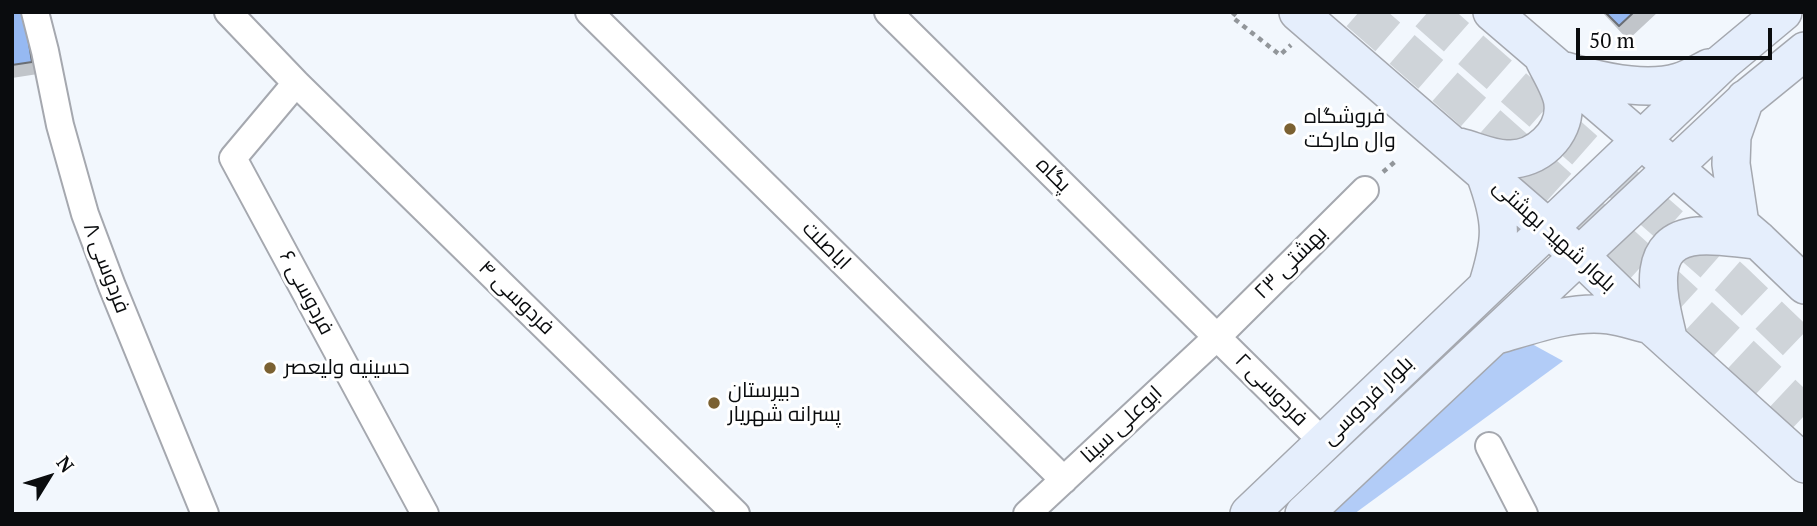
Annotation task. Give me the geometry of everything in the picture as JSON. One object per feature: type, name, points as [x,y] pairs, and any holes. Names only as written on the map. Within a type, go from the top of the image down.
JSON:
[{"type":"main road","name":"بلوار شهید بهشتی","points":[[1298,12],[1579,255],[1805,464]]},
{"type":"main road","points":[[1492,12],[1749,232],[1805,285]]},
{"type":"main road","points":[[1552,62],[1600,81],[1642,85],[1678,82],[1723,62],[1783,12]]},
{"type":"main road","name":"بلوار فردوسی","points":[[1304,514],[1745,99],[1805,51]]},
{"type":"main road","points":[[1452,145],[1506,159],[1535,153],[1554,137],[1563,114],[1563,102],[1552,62]]},
{"type":"main road","name":"بلوار فردوسی","points":[[1249,514],[1723,62]]},
{"type":"main road","points":[[1745,99],[1732,136],[1731,164],[1749,232]]},
{"type":"main road","points":[[1485,174],[1497,204],[1500,231],[1496,258],[1487,287]]},
{"type":"main road","points":[[1492,336],[1541,322],[1608,315],[1660,331],[1658,265],[1666,253],[1687,238],[1749,232]]},
{"type":"street","name":"فردوسی ۸","points":[[34,12],[46,51],[60,125],[85,214],[205,514]]},
{"type":"street","name":"فردوسی ۴","points":[[228,12],[296,83],[736,514]]},
{"type":"street","name":"اباصلت","points":[[589,12],[1064,480]]},
{"type":"street","name":"پگاه","points":[[888,12],[1217,337]]},
{"type":"street","name":"فردوسی ۶","points":[[296,83],[233,158],[425,514]]},
{"type":"street","name":"بهشتی ۲۳","points":[[1217,337],[1365,190]]},
{"type":"street","name":"ابوعلی سینا","points":[[1027,514],[1217,337]]},
{"type":"street","name":"فردوسی ۲","points":[[1217,337],[1324,443]]},
{"type":"street","points":[[1489,446],[1524,514]]},
{"type":"path","points":[[1234,14],[1280,55]]},
{"type":"shaded area","points":[[1521,338],[1563,361],[1354,514],[1323,514]]},
{"type":"building","points":[[12,12],[24,12],[32,62],[12,65]]},
{"type":"building","points":[[1605,12],[1634,12],[1619,26]]},
{"type":"tunnel","points":[[1359,12],[1584,211],[1805,415]]},
{"type":"tunnel","points":[[1428,12],[1732,280],[1805,350]]},
{"type":"place","name":"فروشگاه وال مارکت","points":[[1290,129]]},
{"type":"place","name":"حسینیه ولیعصر","points":[[270,368]]},
{"type":"place","name":"دبیرستان پسرانه شهریار","points":[[714,403]]}]
